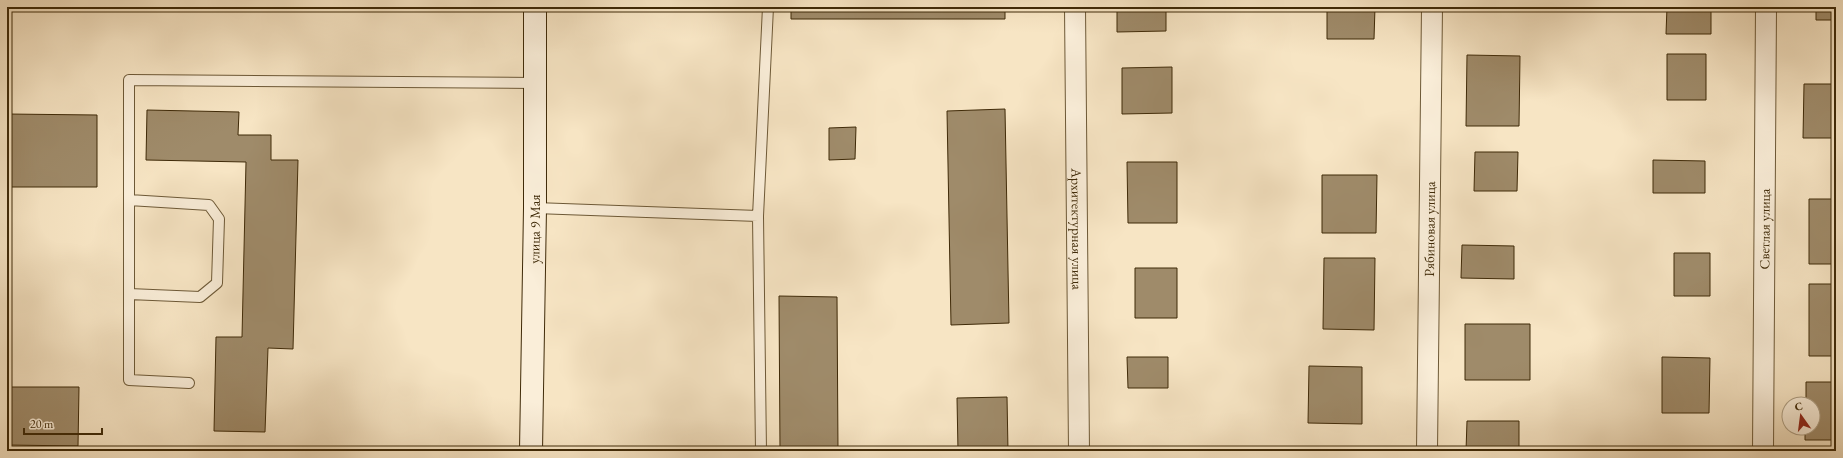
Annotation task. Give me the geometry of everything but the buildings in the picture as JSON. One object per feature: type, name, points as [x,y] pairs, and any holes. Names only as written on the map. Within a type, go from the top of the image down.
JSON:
[{"type":"main road","name":"улица 9 Мая","points":[[531,451],[535,208],[535,7]]},
{"type":"street","name":"Архитектурная улица","points":[[1075,7],[1079,451]]},
{"type":"street","name":"Рябиновая улица","points":[[1427,451],[1432,7]]},
{"type":"street","name":"Светлая улица","points":[[1763,451],[1766,7]]},
{"type":"lane","points":[[761,451],[758,216],[768,7]]},
{"type":"lane","points":[[189,383],[129,380],[129,80],[535,83]]},
{"type":"lane","points":[[129,200],[209,205],[219,219],[217,283],[200,297],[129,294]]},
{"type":"lane","points":[[535,208],[758,216]]}]
